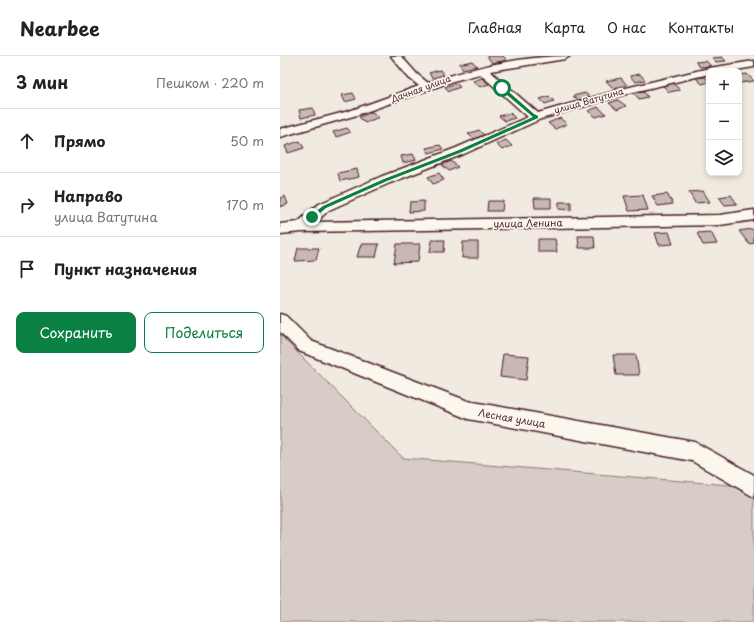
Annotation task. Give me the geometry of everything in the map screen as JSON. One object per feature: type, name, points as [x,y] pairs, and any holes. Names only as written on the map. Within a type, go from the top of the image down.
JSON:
[{"type":"street","points":[[396,56],[426,88]]},
{"type":"street","name":"Дачная улица","points":[[280,133],[353,113],[450,79],[482,70],[565,56]]},
{"type":"street","name":"улица Ватутина","points":[[729,68],[754,64]]},
{"type":"street","points":[[482,70],[532,115],[537,117]]},
{"type":"street","name":"улица Ватутина","points":[[302,228],[324,207],[385,180],[460,151],[537,117],[626,90],[706,72]]},
{"type":"street","name":"улица Ленина","points":[[280,229],[720,220],[754,215]]},
{"type":"street","name":"Лесная улица","points":[[280,321],[305,346],[468,410],[695,452],[754,487]]},
{"type":"shaded area","points":[[280,335],[403,458],[754,487],[754,622],[280,622]]},
{"type":"building","points":[[487,56],[503,56],[507,60],[492,63]]},
{"type":"building","points":[[722,57],[726,61],[716,62],[712,58]]},
{"type":"building","points":[[472,61],[477,66],[463,69],[459,64]]},
{"type":"building","points":[[706,61],[711,66],[700,67],[695,62]]},
{"type":"building","points":[[440,70],[444,75],[432,78],[429,73]]},
{"type":"building","points":[[640,74],[645,80],[635,82],[630,76]]},
{"type":"building","points":[[747,74],[754,81],[742,83],[742,75]]},
{"type":"building","points":[[705,77],[706,83],[702,84],[696,78]]},
{"type":"building","points":[[482,78],[489,84],[480,87],[473,81]]},
{"type":"building","points":[[621,78],[627,85],[613,88],[606,81]]},
{"type":"building","points":[[456,83],[460,87],[449,91],[445,87]]},
{"type":"building","points":[[673,83],[680,90],[669,92],[663,86]]},
{"type":"building","points":[[643,91],[648,97],[639,99],[634,93]]},
{"type":"building","points":[[353,93],[356,99],[345,102],[342,95]]},
{"type":"building","points":[[585,93],[590,97],[578,100],[573,96]]},
{"type":"building","points":[[549,96],[554,101],[545,104],[540,99]]},
{"type":"building","points":[[618,100],[626,106],[617,110],[609,103]]},
{"type":"building","points":[[598,107],[606,114],[596,117],[588,111]]},
{"type":"building","points":[[313,108],[315,115],[301,118],[299,110]]},
{"type":"building","points":[[372,112],[379,117],[365,123],[359,117]]},
{"type":"building","points":[[510,113],[515,118],[505,121],[499,116]]},
{"type":"building","points":[[560,118],[567,124],[555,129],[548,123]]},
{"type":"building","points":[[347,128],[351,132],[336,137],[333,132]]},
{"type":"building","points":[[479,130],[484,135],[474,139],[468,134]]},
{"type":"building","points":[[506,140],[512,146],[502,150],[496,144]]},
{"type":"building","points":[[300,141],[304,148],[288,153],[285,146]]},
{"type":"building","points":[[440,145],[443,149],[429,153],[426,148]]},
{"type":"building","points":[[413,154],[416,160],[403,163],[401,156]]},
{"type":"building","points":[[451,161],[458,167],[449,171],[442,165]]},
{"type":"building","points":[[357,169],[359,177],[340,181],[338,173]]},
{"type":"building","points":[[439,173],[444,180],[433,184],[428,177]]},
{"type":"building","points":[[703,191],[710,202],[695,203],[689,192]]},
{"type":"building","points":[[667,194],[673,204],[658,206],[652,196]]},
{"type":"building","points":[[643,195],[648,210],[629,211],[624,196]]},
{"type":"building","points":[[731,195],[737,204],[725,205],[719,197]]},
{"type":"building","points":[[285,196],[288,204],[280,207],[280,198]]},
{"type":"building","points":[[534,198],[551,198],[551,208],[535,208]]},
{"type":"building","points":[[424,201],[424,211],[409,212],[410,202]]},
{"type":"building","points":[[488,201],[503,201],[502,211],[487,211]]},
{"type":"building","points":[[559,202],[571,202],[571,210],[559,209]]},
{"type":"building","points":[[752,229],[754,231],[754,243],[749,244],[739,231]]},
{"type":"building","points":[[669,232],[673,244],[659,245],[655,233]]},
{"type":"building","points":[[711,232],[717,244],[703,245],[697,233]]},
{"type":"building","points":[[578,236],[594,236],[595,248],[579,248]]},
{"type":"building","points":[[538,239],[555,239],[557,252],[538,252]]},
{"type":"building","points":[[432,240],[445,240],[444,252],[430,252]]},
{"type":"building","points":[[463,242],[478,242],[478,258],[462,258]]},
{"type":"building","points":[[361,244],[379,244],[376,257],[357,257]]},
{"type":"building","points":[[397,244],[420,244],[418,262],[394,263]]},
{"type":"building","points":[[298,248],[319,248],[316,260],[295,261]]},
{"type":"building","points":[[503,354],[529,356],[526,380],[500,377]]},
{"type":"building","points":[[613,355],[636,355],[639,375],[616,375]]},
{"type":"route","points":[[312,217],[324,207],[385,180],[460,151],[537,117],[532,115],[502,88]]}]
